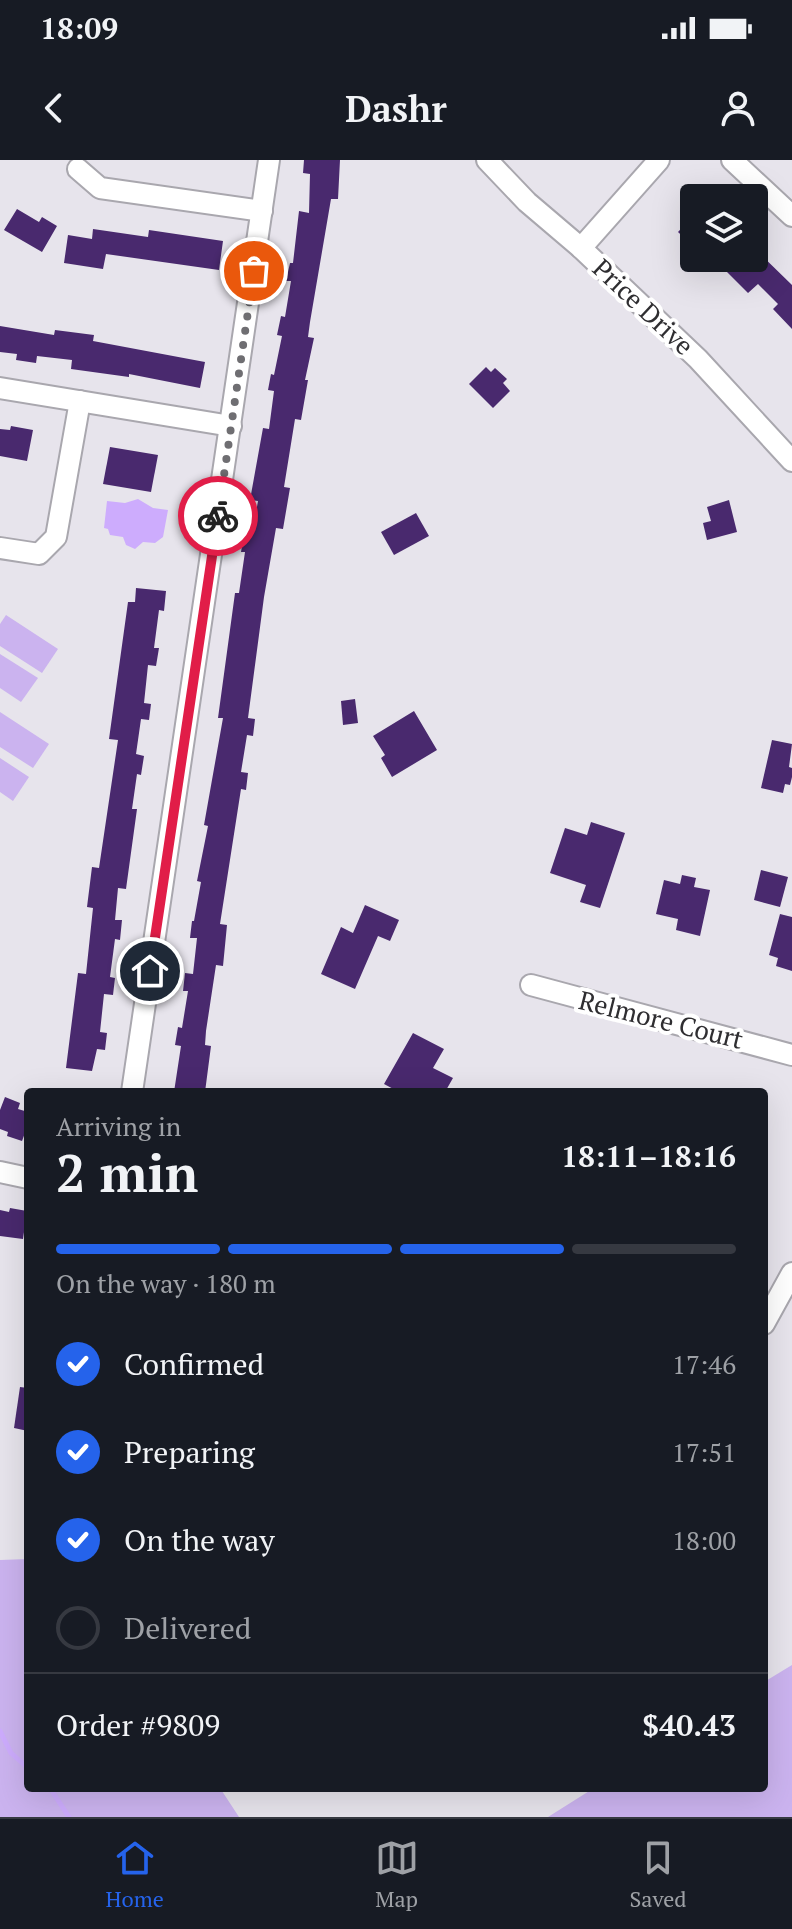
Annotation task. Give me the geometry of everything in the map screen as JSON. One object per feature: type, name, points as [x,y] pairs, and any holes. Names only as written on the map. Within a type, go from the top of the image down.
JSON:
[{"type":"street","points":[[133,1088],[269,160]]},
{"type":"street","name":"Price Drive","points":[[487,160],[527,202],[581,248],[698,359],[792,461]]},
{"type":"street","points":[[581,248],[659,160]]},
{"type":"street","points":[[732,160],[792,216]]},
{"type":"street","points":[[78,169],[100,188],[262,211]]},
{"type":"street","points":[[0,388],[231,426]]},
{"type":"street","points":[[0,548],[39,554],[56,537],[80,401]]},
{"type":"street","name":"Relmore Court","points":[[531,985],[792,1055]]},
{"type":"street","points":[[0,1172],[24,1177]]},
{"type":"street","points":[[768,1317],[792,1273]]},
{"type":"shaded area","points":[[138,499],[153,508],[168,510],[163,537],[155,543],[143,542],[135,549],[126,545],[123,537],[110,535],[104,528],[107,501],[125,503]]},
{"type":"shaded area","points":[[6,615],[58,649],[42,673],[0,646],[0,624]]},
{"type":"shaded area","points":[[0,654],[38,678],[21,702],[0,688]]},
{"type":"shaded area","points":[[0,712],[49,744],[33,768],[0,747]]},
{"type":"shaded area","points":[[0,758],[29,777],[13,801],[0,792]]},
{"type":"shaded area","points":[[24,1559],[24,1792],[223,1792],[239,1817],[0,1817],[0,1560]]},
{"type":"shaded area","points":[[792,1665],[792,1817],[548,1817],[588,1792],[768,1792],[768,1680]]},
{"type":"building","points":[[304,160],[340,160],[338,199],[331,199],[308,337],[314,338],[305,380],[308,380],[301,420],[295,419],[284,487],[290,488],[283,529],[276,528],[264,597],[248,718],[255,719],[253,736],[247,735],[241,772],[248,773],[246,790],[241,789],[220,924],[227,925],[223,966],[216,965],[206,1031],[205,1045],[211,1046],[206,1088],[175,1088],[181,1046],[175,1045],[178,1027],[182,1028],[188,991],[183,991],[185,973],[193,974],[197,938],[190,938],[208,826],[204,825],[223,718],[218,718],[235,593],[239,593],[245,552],[241,552],[244,534],[252,535],[258,501],[250,500],[263,428],[269,429],[274,391],[268,390],[282,336],[277,335],[281,316],[285,317],[291,281],[286,281],[290,263],[293,263],[299,211],[309,213],[310,174],[303,173]]},
{"type":"building","points":[[17,209],[39,222],[42,217],[57,226],[42,252],[4,230]]},
{"type":"building","points":[[93,229],[148,237],[149,230],[223,241],[219,270],[106,254],[103,269],[64,263],[68,235],[92,239]]},
{"type":"building","points":[[768,262],[792,285],[792,329],[773,309],[778,304],[758,284],[748,293],[727,272],[768,272]]},
{"type":"building","points":[[0,326],[54,335],[55,330],[94,335],[93,341],[205,362],[200,388],[129,374],[129,377],[71,369],[72,360],[37,356],[36,363],[16,360],[17,354],[0,352]]},
{"type":"building","points":[[486,367],[491,372],[495,368],[507,379],[503,383],[510,391],[493,408],[469,384]]},
{"type":"building","points":[[11,426],[33,430],[27,461],[0,456],[0,429],[10,430]]},
{"type":"building","points":[[110,447],[158,455],[151,492],[103,484]]},
{"type":"building","points":[[729,500],[737,532],[707,540],[703,523],[711,521],[707,507]]},
{"type":"building","points":[[416,513],[429,536],[394,555],[381,532]]},
{"type":"building","points":[[136,588],[166,591],[164,611],[159,610],[154,648],[159,648],[156,666],[148,665],[144,703],[151,704],[149,720],[141,719],[136,754],[144,756],[141,775],[137,774],[132,809],[137,809],[126,889],[118,888],[115,920],[122,920],[120,940],[115,939],[110,977],[115,978],[113,995],[104,994],[100,1032],[107,1033],[105,1050],[97,1049],[92,1071],[66,1068],[78,973],[86,974],[93,908],[87,907],[92,867],[99,868],[118,740],[109,739],[128,602],[135,602]]},
{"type":"building","points":[[355,699],[358,723],[343,725],[341,701]]},
{"type":"building","points":[[414,711],[437,750],[392,777],[381,758],[385,755],[373,736]]},
{"type":"building","points":[[772,740],[792,744],[789,767],[792,768],[792,777],[790,785],[785,784],[783,793],[761,788]]},
{"type":"building","points":[[591,822],[625,833],[600,908],[580,902],[586,885],[550,873],[565,828],[587,835]]},
{"type":"building","points":[[761,870],[788,877],[780,907],[754,900]]},
{"type":"building","points":[[682,875],[696,878],[694,887],[710,890],[700,936],[676,930],[678,919],[656,914],[664,880],[680,884]]},
{"type":"building","points":[[365,905],[399,920],[390,941],[378,936],[355,989],[321,974],[341,927],[353,933]]},
{"type":"building","points":[[780,914],[792,917],[792,971],[776,966],[778,958],[769,955]]},
{"type":"building","points":[[413,1033],[444,1049],[433,1068],[453,1078],[447,1088],[392,1088],[384,1084]]},
{"type":"building","points":[[5,1097],[20,1103],[18,1109],[24,1111],[22,1141],[7,1136],[8,1132],[0,1129],[0,1110]]},
{"type":"building","points":[[10,1208],[24,1210],[23,1239],[0,1236],[0,1210],[9,1212]]},
{"type":"building","points":[[20,1387],[24,1388],[24,1430],[14,1428]]},
{"type":"waterway","points":[[0,1731],[11,1753],[24,1764]]},
{"type":"waterway","points":[[53,1792],[69,1817]]},
{"type":"way so far","points":[[218,516],[254,271]]},
{"type":"route","points":[[150,971],[218,516]]}]
